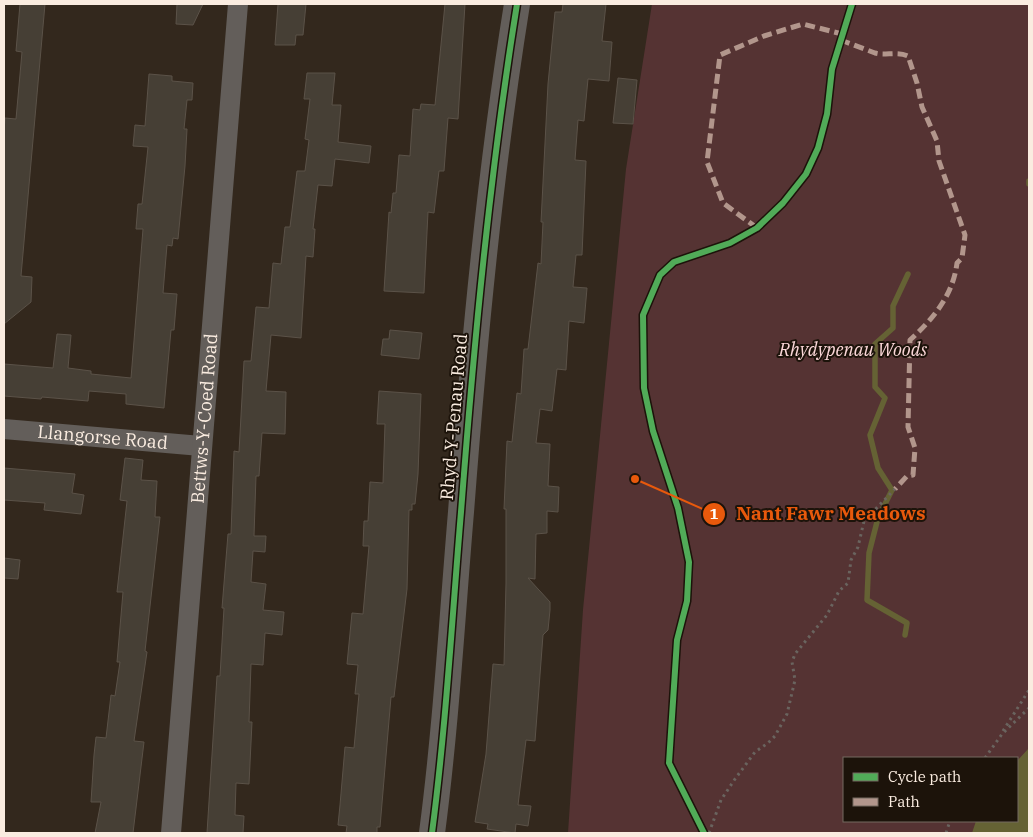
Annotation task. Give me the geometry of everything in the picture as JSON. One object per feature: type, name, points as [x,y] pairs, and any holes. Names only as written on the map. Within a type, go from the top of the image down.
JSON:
[{"type":"street","name":"Bettws-Y-Coed Road","points":[[172,833],[201,446],[238,4]]},
{"type":"street","name":"Rhyd-Y-Penau Road","points":[[432,833],[450,675],[461,512],[493,176],[517,4]]},
{"type":"street","name":"Llangorse Road","points":[[4,429],[201,446]]},
{"type":"path","points":[[704,833],[669,763],[677,640],[687,601],[688,562],[678,508],[658,448],[644,388],[643,315],[660,275],[674,262],[730,243],[756,228],[783,204],[806,174],[818,148],[827,114],[832,69],[852,4]]},
{"type":"path","points":[[708,833],[721,800],[755,752],[775,736],[787,714],[795,680],[792,662],[795,654],[830,612],[839,591],[848,583],[851,560],[858,547],[862,526],[895,489]]},
{"type":"path","points":[[986,757],[1029,690]]},
{"type":"path","points":[[1002,734],[1029,708]]},
{"type":"green space","name":"Rhydypenau Woods","points":[[652,4],[1029,4],[1029,833],[568,833],[583,610],[626,169]]},
{"type":"shaded area","points":[[1029,748],[1029,833],[972,833],[976,822],[1018,822],[1018,760]]},
{"type":"building","points":[[20,4],[45,4],[21,276],[32,277],[31,302],[4,324],[4,132],[5,118],[16,119],[22,52],[16,51]]},
{"type":"building","points":[[177,4],[203,4],[193,25],[176,24]]},
{"type":"building","points":[[278,4],[306,4],[303,35],[296,35],[295,45],[275,45]]},
{"type":"building","points":[[445,4],[465,4],[458,119],[448,118],[444,171],[439,171],[434,213],[428,212],[424,293],[384,291],[389,212],[391,213],[393,193],[396,193],[399,155],[410,156],[413,109],[420,110],[421,104],[435,105]]},
{"type":"building","points":[[563,4],[606,4],[602,41],[612,42],[609,81],[588,79],[584,121],[578,120],[575,160],[586,161],[582,255],[576,255],[573,287],[587,288],[584,323],[569,321],[566,370],[557,369],[552,411],[540,409],[536,443],[550,444],[548,486],[559,487],[558,512],[547,511],[547,533],[536,534],[535,579],[528,578],[550,602],[550,610],[548,630],[543,635],[535,741],[526,740],[518,805],[531,806],[528,826],[516,824],[515,833],[487,829],[488,824],[475,822],[486,754],[493,664],[504,665],[506,509],[504,509],[507,441],[512,442],[517,393],[521,394],[524,349],[528,349],[538,263],[541,264],[543,222],[541,222],[548,84],[555,12],[562,12]]},
{"type":"building","points":[[307,73],[335,73],[332,105],[341,105],[338,142],[371,146],[369,163],[335,159],[332,186],[318,185],[313,229],[315,229],[313,257],[306,256],[301,338],[271,335],[266,391],[286,392],[285,434],[262,433],[259,476],[256,476],[254,536],[266,536],[265,552],[253,551],[251,582],[266,584],[263,610],[284,612],[282,635],[265,633],[263,665],[251,664],[249,722],[252,722],[249,784],[236,783],[235,815],[244,816],[243,833],[207,833],[217,676],[220,676],[224,608],[222,608],[228,534],[231,534],[234,451],[239,452],[244,361],[251,361],[256,307],[269,308],[273,263],[281,264],[285,227],[290,227],[297,171],[305,171],[309,140],[305,139],[310,99],[304,99]]},
{"type":"building","points":[[149,74],[172,76],[172,81],[193,83],[192,100],[187,100],[184,129],[187,129],[185,166],[178,239],[173,238],[172,246],[167,245],[163,293],[177,294],[174,330],[171,330],[164,408],[126,404],[126,394],[89,391],[88,401],[4,396],[4,364],[53,368],[57,334],[71,335],[68,368],[91,371],[91,374],[131,378],[143,229],[136,229],[138,204],[142,204],[148,147],[133,146],[135,125],[145,126]]},
{"type":"building","points":[[618,78],[637,80],[633,124],[613,123]]},
{"type":"building","points":[[390,330],[422,333],[419,359],[381,355],[383,339],[389,339]]},
{"type":"building","points":[[379,391],[421,394],[418,474],[415,504],[412,504],[412,510],[409,510],[407,589],[394,697],[391,697],[380,827],[377,827],[377,833],[346,833],[347,826],[338,825],[345,747],[354,748],[359,694],[355,694],[358,665],[347,664],[352,613],[363,614],[369,546],[363,546],[364,521],[368,521],[370,482],[383,483],[385,424],[377,424]]},
{"type":"building","points":[[125,458],[143,460],[141,480],[157,481],[155,517],[160,517],[145,651],[147,652],[134,741],[144,742],[133,833],[95,833],[101,802],[91,802],[96,737],[106,738],[111,695],[115,696],[120,662],[117,662],[123,592],[117,592],[127,501],[120,500]]},
{"type":"building","points":[[4,468],[75,474],[72,493],[84,495],[81,514],[44,510],[45,503],[4,500]]},
{"type":"building","points":[[4,558],[20,560],[18,579],[4,578]]},
{"type":"waterway","points":[[905,635],[907,623],[867,600],[869,553],[878,518],[892,490],[878,468],[870,435],[885,398],[875,387],[875,344],[893,328],[893,306],[908,274]]},
{"type":"marked path","points":[[757,228],[723,203],[707,162],[720,55],[764,36],[803,24],[842,34]]},
{"type":"marked path","points":[[840,40],[875,53],[908,56],[917,83],[922,107],[937,141],[939,161],[965,235],[962,258],[957,263],[955,275],[947,296],[927,323],[910,340],[908,427],[915,448],[913,475],[907,476],[895,489]]},
{"type":"cycle path","points":[[432,833],[445,713],[471,385],[484,257],[507,67],[517,4]]},
{"type":"cycle path","points":[[704,833],[669,763],[677,640],[687,601],[689,562],[678,508],[653,431],[644,388],[643,315],[660,275],[674,262],[730,243],[757,228],[783,203],[806,174],[818,148],[827,114],[832,69],[852,4]]},
{"type":"place","name":"Nant Fawr Meadows","points":[[635,479]]}]
